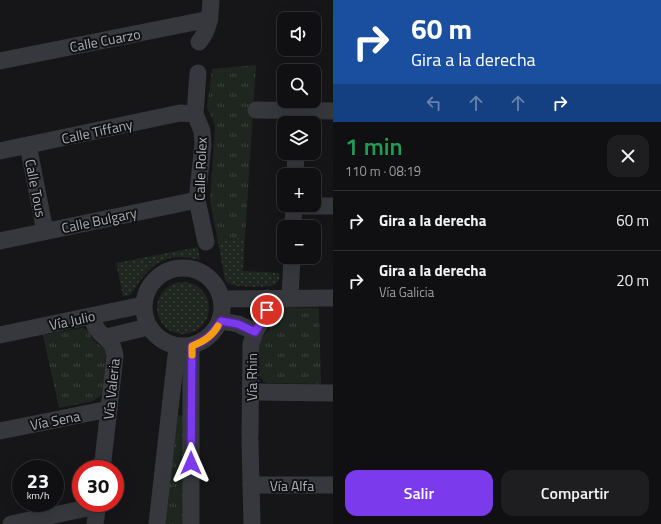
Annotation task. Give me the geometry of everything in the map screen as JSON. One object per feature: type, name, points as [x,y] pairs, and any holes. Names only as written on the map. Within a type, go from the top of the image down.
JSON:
[{"type":"street","points":[[199,42],[207,31],[210,19],[211,0]]},
{"type":"street","name":"Calle Cuarzo","points":[[0,61],[210,19]]},
{"type":"street","name":"Calle Rolex","points":[[198,73],[195,114],[202,131],[203,144],[197,200],[206,242]]},
{"type":"street","points":[[256,110],[291,116]]},
{"type":"street","points":[[303,116],[333,111]]},
{"type":"street","name":"Calle Tiffany","points":[[0,151],[180,113],[195,114]]},
{"type":"street","name":"Calle Tous","points":[[28,146],[45,231]]},
{"type":"street","name":"Calle Bulgary","points":[[0,241],[197,200]]},
{"type":"street","points":[[321,206],[333,206]]},
{"type":"street","points":[[290,298],[292,264]]},
{"type":"street","points":[[186,268],[199,271],[209,277],[217,287],[222,299],[223,310],[221,321],[214,332],[204,341],[184,346],[165,343],[148,327],[144,316],[143,305],[146,292],[153,282],[162,274],[174,269],[186,268]]},
{"type":"street","name":"Vía Rhin","points":[[252,524],[250,439],[251,344],[255,332],[266,314],[267,298]]},
{"type":"street","points":[[222,299],[333,298]]},
{"type":"street","name":"Vía Julio","points":[[0,335],[143,305]]},
{"type":"street","name":"Vía Valeria","points":[[92,316],[97,329],[113,345],[115,356],[103,460]]},
{"type":"street","points":[[221,321],[238,324],[255,332]]},
{"type":"street","name":"Vía Julio","points":[[106,337],[148,327]]},
{"type":"street","points":[[156,524],[173,386],[184,346]]},
{"type":"street","points":[[184,346],[191,387],[191,524]]},
{"type":"street","points":[[173,386],[191,387]]},
{"type":"street","points":[[251,392],[333,393]]},
{"type":"street","name":"Vía Sena","points":[[0,430],[109,409]]},
{"type":"street","name":"Vía Alfa","points":[[251,484],[333,485]]},
{"type":"street","points":[[10,524],[72,510]]},
{"type":"street","points":[[95,524],[97,512]]},
{"type":"green space","points":[[256,65],[245,237],[218,242],[210,201],[215,126],[207,108],[212,69]]},
{"type":"green space","points":[[245,237],[243,271],[280,273],[279,280],[276,284],[262,287],[241,286],[229,284],[225,280],[218,242]]},
{"type":"green space","points":[[198,247],[200,260],[188,257],[177,257],[159,262],[145,275],[130,295],[123,296],[116,263]]},
{"type":"green space","points":[[178,282],[188,282],[198,286],[205,293],[209,303],[209,313],[205,323],[198,330],[188,334],[178,334],[168,330],[161,323],[157,313],[157,303],[161,293],[168,286]]},
{"type":"green space","points":[[283,307],[319,308],[321,384],[267,383],[263,381],[260,376],[260,342],[277,318],[279,309]]},
{"type":"green space","points":[[82,328],[88,330],[93,340],[104,349],[106,353],[103,394],[93,401],[59,408],[43,335]]},
{"type":"green space","points":[[178,416],[183,416],[184,524],[164,524]]},
{"type":"slow traffic","points":[[192,355],[192,346],[204,341],[218,326]]},
{"type":"route","points":[[191,463],[192,346],[204,341],[214,332],[221,321],[238,324],[255,332],[265,317],[267,310]]}]
